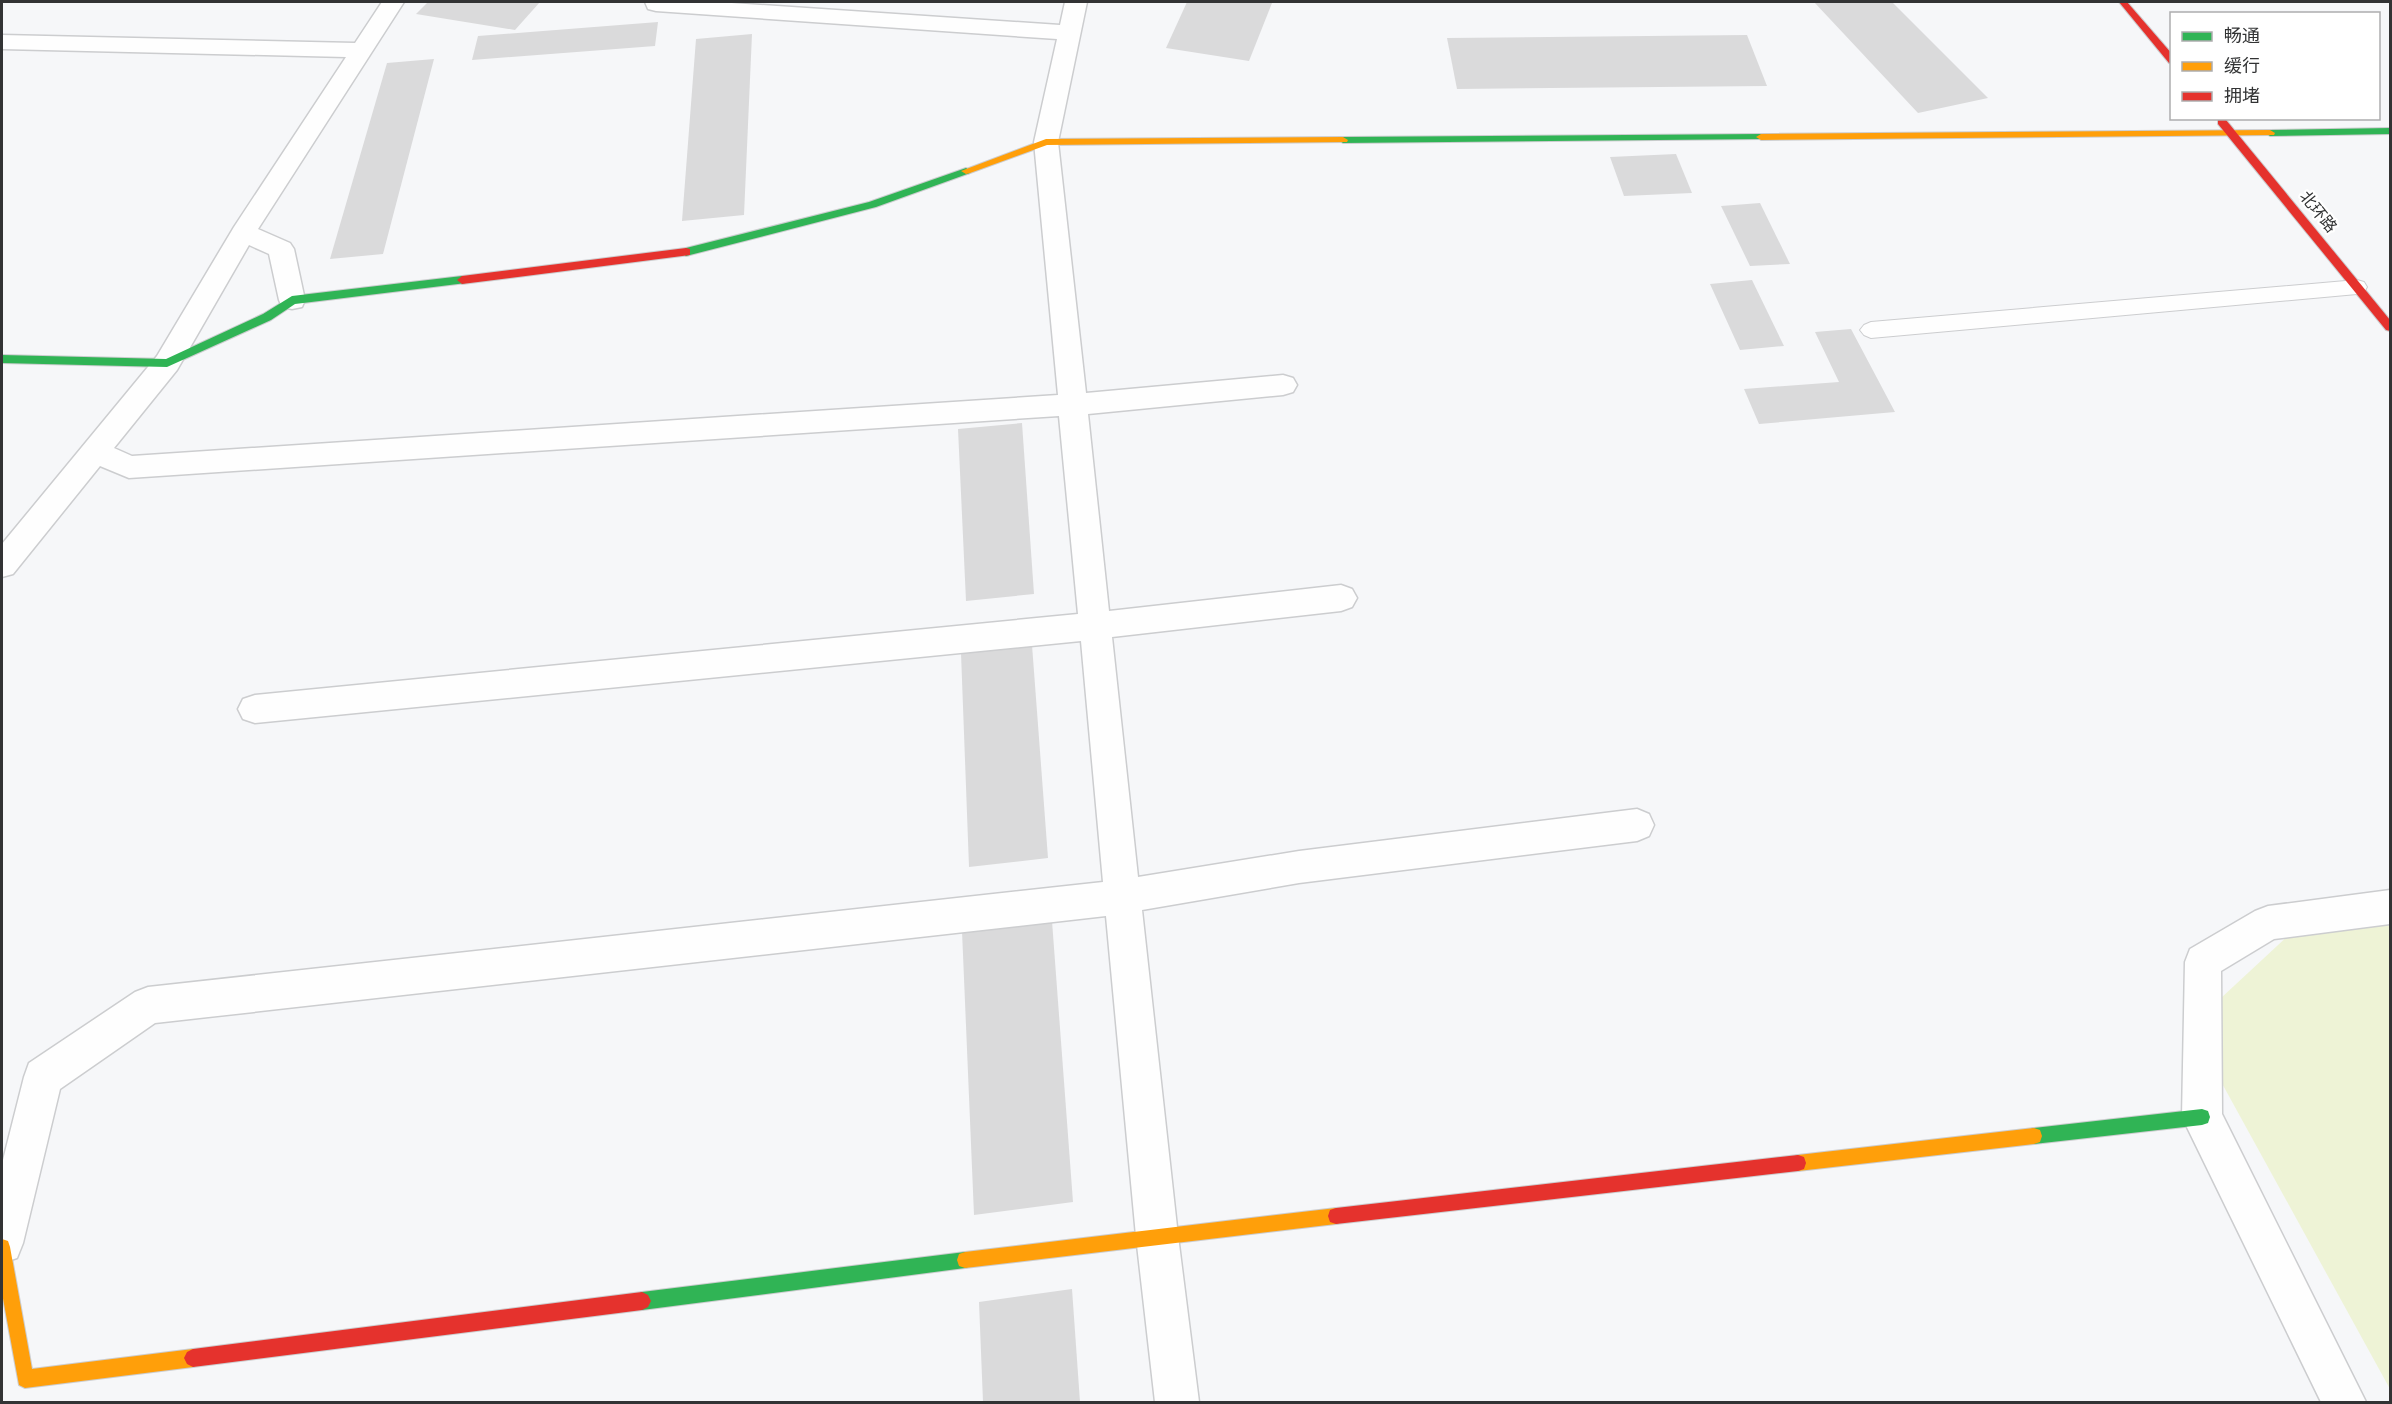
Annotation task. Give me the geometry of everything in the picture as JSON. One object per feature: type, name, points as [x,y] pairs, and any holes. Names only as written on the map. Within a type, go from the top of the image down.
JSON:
[{"type":"street","points":[[2,565],[167,363],[243,233],[393,2]]},
{"type":"street","points":[[657,2],[656,4],[1069,33]]},
{"type":"street","points":[[1076,2],[1046,142],[1157,1236],[1177,1402]]},
{"type":"street","points":[[2123,2],[2170,59]]},
{"type":"street","points":[[2,42],[362,50]]},
{"type":"street","name":"北环路","points":[[2221,120],[2391,327]]},
{"type":"street","points":[[2,359],[167,363],[267,317],[292,300],[680,254],[872,205],[1046,142],[2232,134],[2391,130]]},
{"type":"street","points":[[243,233],[281,249],[292,300]]},
{"type":"street","points":[[94,451],[129,467],[1072,405],[1283,385]]},
{"type":"street","points":[[255,708],[1095,627],[1341,598]]},
{"type":"street","points":[[2,1243],[43,1077],[148,1005],[1122,897],[1299,867],[1637,825]]},
{"type":"street","points":[[2344,1402],[2202,1117],[2203,962],[2268,923],[2391,907]]},
{"type":"street","points":[[2,1247],[25,1379],[1157,1236],[2202,1117]]},
{"type":"lane","points":[[1871,330],[2357,286]]},
{"type":"green space","points":[[2390,923],[2390,1389],[2219,1078],[2221,998],[2291,933]]},
{"type":"building","points":[[428,2],[540,2],[515,30],[416,14]]},
{"type":"building","points":[[1187,2],[1272,3],[1249,61],[1166,48]]},
{"type":"building","points":[[1814,2],[1892,2],[1988,98],[1918,113]]},
{"type":"building","points":[[658,22],[655,46],[472,60],[478,36]]},
{"type":"building","points":[[752,34],[744,215],[682,221],[696,39]]},
{"type":"building","points":[[1747,35],[1767,86],[1457,89],[1447,38]]},
{"type":"building","points":[[434,59],[383,254],[330,259],[387,63]]},
{"type":"building","points":[[1676,154],[1692,193],[1624,196],[1610,157]]},
{"type":"building","points":[[1760,203],[1790,264],[1750,266],[1721,206]]},
{"type":"building","points":[[1752,280],[1784,346],[1740,350],[1710,284]]},
{"type":"building","points":[[1851,329],[1895,412],[1759,424],[1744,389],[1839,382],[1815,332]]},
{"type":"building","points":[[1022,423],[1034,594],[966,601],[958,429]]},
{"type":"building","points":[[1032,645],[1048,858],[969,867],[961,653]]},
{"type":"building","points":[[1052,921],[1073,1202],[974,1215],[962,931]]},
{"type":"building","points":[[1072,1289],[1080,1402],[983,1402],[979,1302]]},
{"type":"traffic: fast","points":[[2270,133],[2390,131]]},
{"type":"traffic: fast","points":[[1343,140],[1761,137]]},
{"type":"traffic: fast","points":[[686,252],[872,205],[966,171]]},
{"type":"traffic: fast","points":[[2,359],[167,363],[267,317],[292,300],[462,280]]},
{"type":"traffic: fast","points":[[2034,1136],[2202,1117]]},
{"type":"traffic: fast","points":[[642,1301],[965,1260]]},
{"type":"traffic: slow","points":[[1761,137],[2270,133]]},
{"type":"traffic: slow","points":[[966,171],[1046,142],[1343,140]]},
{"type":"traffic: slow","points":[[1798,1163],[2034,1136]]},
{"type":"traffic: slow","points":[[965,1260],[1336,1216]]},
{"type":"traffic: slow","points":[[2,1247],[25,1379],[193,1358]]},
{"type":"traffic: jam","points":[[2123,2],[2170,59]]},
{"type":"traffic: jam","points":[[2222,122],[2390,327]]},
{"type":"traffic: jam","points":[[462,280],[686,252]]},
{"type":"traffic: jam","points":[[1336,1216],[1798,1163]]},
{"type":"traffic: jam","points":[[193,1358],[642,1301]]}]
